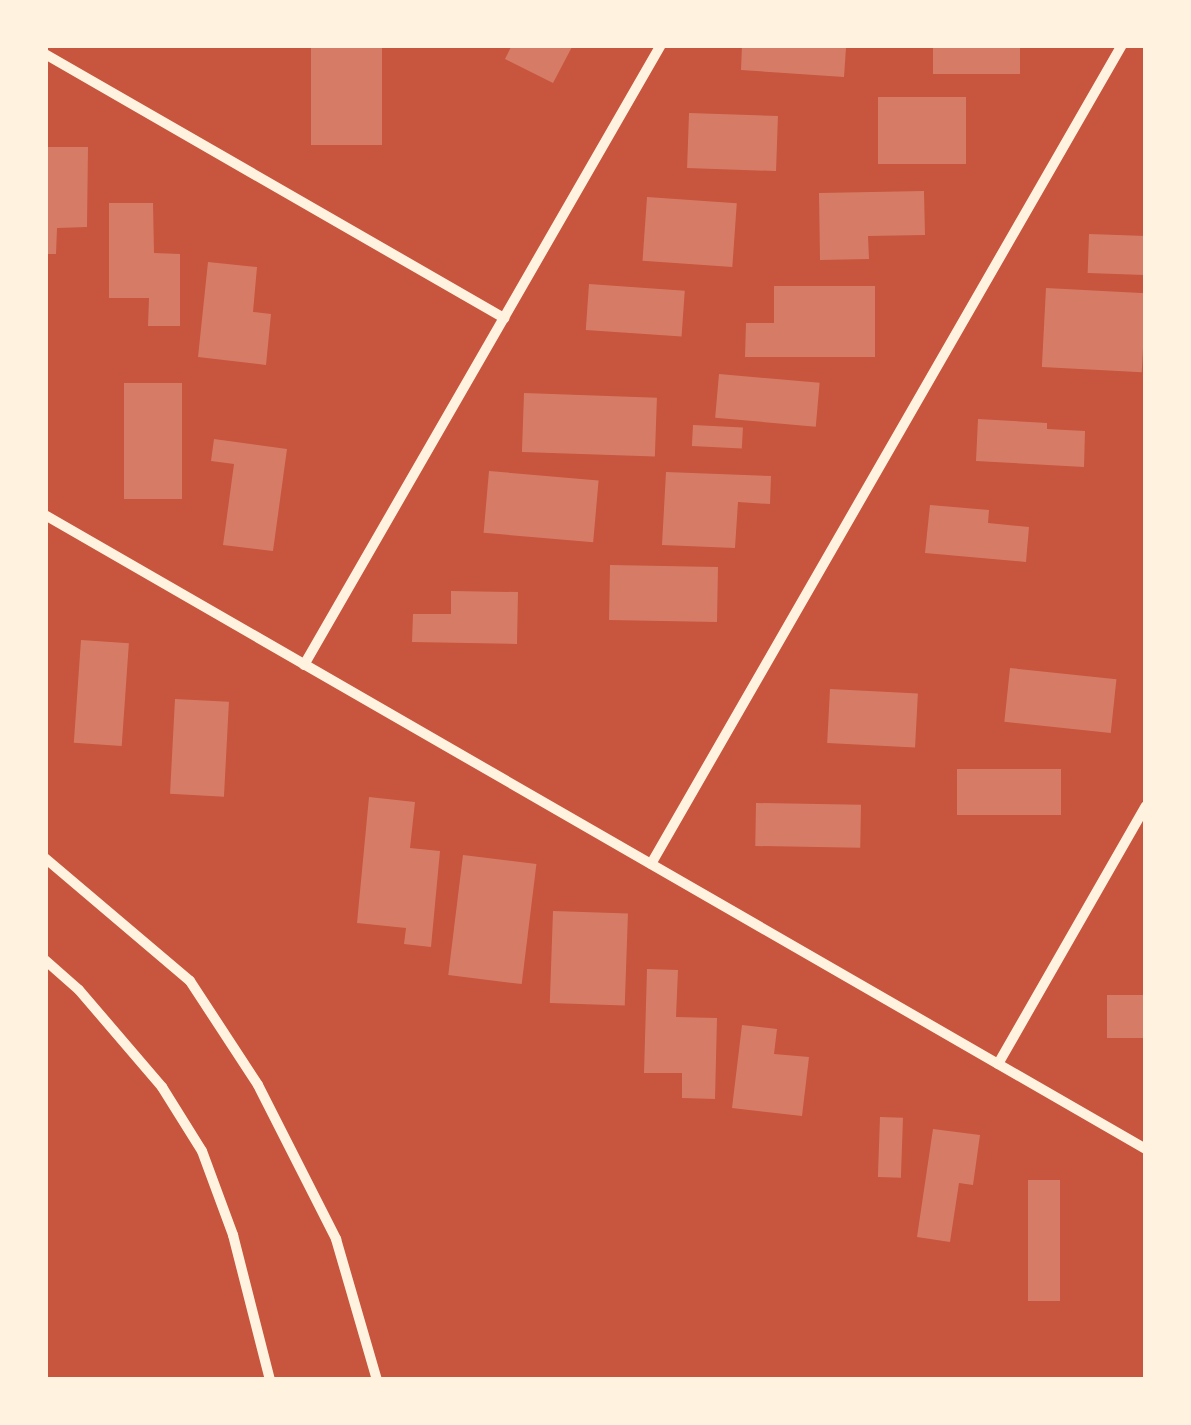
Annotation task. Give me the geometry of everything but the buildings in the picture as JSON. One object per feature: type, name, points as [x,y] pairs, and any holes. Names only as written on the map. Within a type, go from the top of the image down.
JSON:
[{"type":"street","points":[[304,665],[660,45]]},
{"type":"street","points":[[651,864],[1122,45]]},
{"type":"street","points":[[45,54],[504,318]]},
{"type":"street","points":[[45,515],[1146,1149]]},
{"type":"street","points":[[998,1064],[1146,806]]},
{"type":"street","points":[[45,858],[190,981],[258,1085],[336,1239],[377,1380]]},
{"type":"street","points":[[45,960],[79,990],[162,1086],[202,1151],[234,1235],[270,1380]]}]
